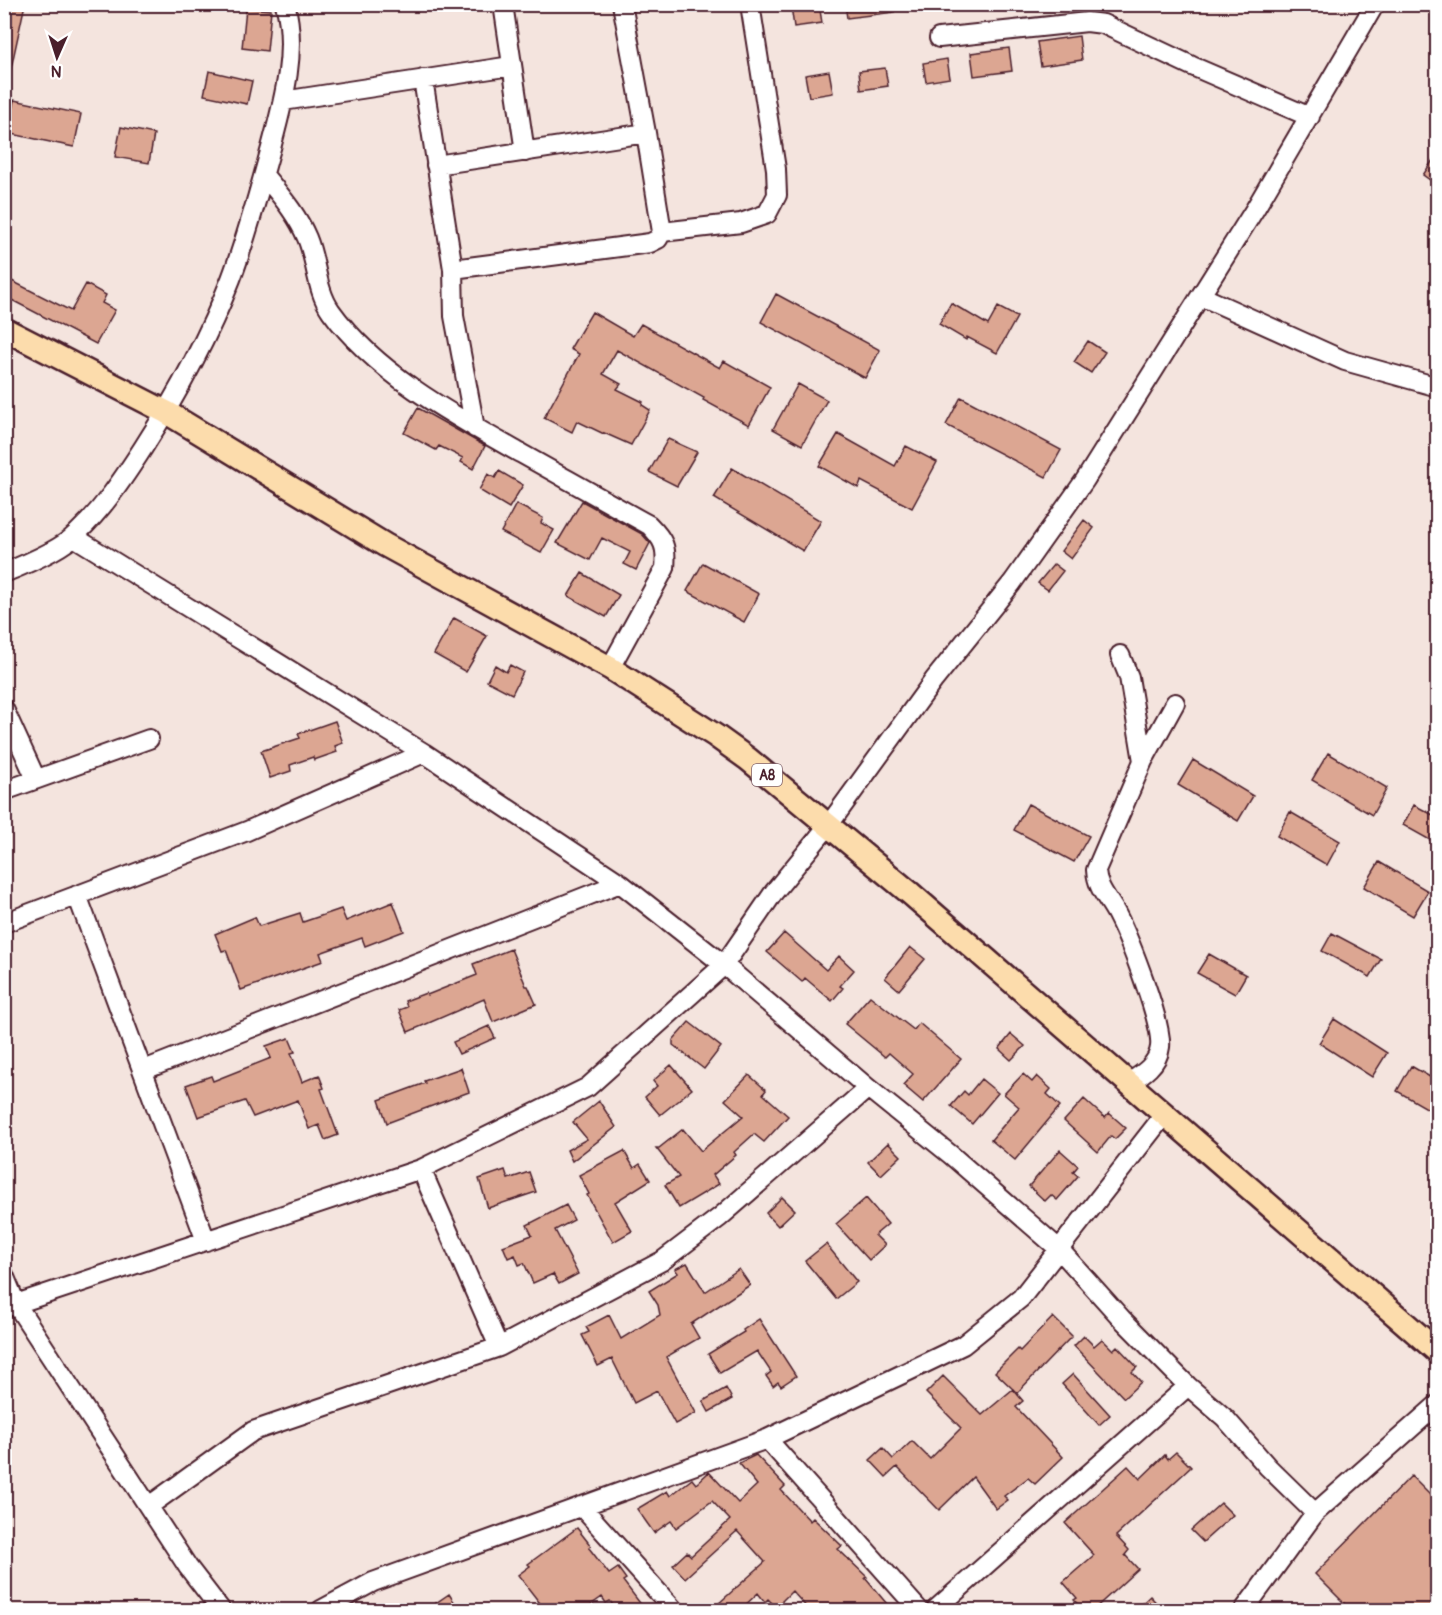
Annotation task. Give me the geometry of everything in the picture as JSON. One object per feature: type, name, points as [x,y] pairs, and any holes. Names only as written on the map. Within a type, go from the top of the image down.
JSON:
[{"type":"main road","name":"A8","points":[[4,329],[166,412],[384,545],[610,668],[732,747],[910,893],[1437,1352]]},
{"type":"street","points":[[4,573],[28,564],[74,537],[101,508],[166,412],[196,355],[231,278],[264,174],[283,101],[288,55],[288,14],[285,4]]},
{"type":"street","points":[[503,4],[525,152]]},
{"type":"street","points":[[453,269],[650,243],[658,239],[662,232],[622,4]]},
{"type":"street","points":[[662,232],[741,223],[767,214],[777,195],[777,169],[750,4]]},
{"type":"street","points":[[10,1306],[421,1169],[588,1087],[724,965],[774,892],[828,826],[934,680],[1012,583],[1079,489],[1201,296],[1310,117],[1375,4]]},
{"type":"street","points":[[939,38],[1087,22],[1103,24],[1192,66],[1310,117]]},
{"type":"street","points":[[283,101],[511,66]]},
{"type":"street","points":[[423,79],[453,269],[454,316],[475,428]]},
{"type":"street","points":[[436,165],[646,133]]},
{"type":"street","points":[[264,174],[289,206],[307,238],[321,291],[330,310],[358,342],[397,376],[475,428],[650,525],[662,537],[667,552],[665,568],[610,668]]},
{"type":"street","points":[[1201,296],[1345,361],[1437,387]]},
{"type":"street","points":[[74,537],[424,753],[621,883],[724,965],[868,1088],[951,1155],[1059,1249],[1122,1319],[1188,1386],[1225,1418],[1268,1467],[1314,1513]]},
{"type":"street","points":[[1120,655],[1129,677],[1143,760]]},
{"type":"street","points":[[1127,1084],[1146,1071],[1155,1060],[1160,1047],[1159,1032],[1139,967],[1116,914],[1096,880],[1096,870],[1143,760],[1175,703]]},
{"type":"street","points":[[4,709],[36,779]]},
{"type":"street","points":[[4,792],[149,740]]},
{"type":"street","points":[[4,922],[247,831],[424,753]]},
{"type":"street","points":[[144,1070],[621,883]]},
{"type":"street","points":[[77,895],[206,1241]]},
{"type":"street","points":[[149,1506],[254,1431],[499,1347],[662,1261],[720,1217],[868,1088]]},
{"type":"street","points":[[321,1611],[373,1582],[767,1439],[963,1345],[1021,1298],[1164,1116]]},
{"type":"street","points":[[421,1169],[499,1347]]},
{"type":"street","points":[[4,1275],[10,1306],[149,1506],[188,1567],[221,1611]]},
{"type":"street","points":[[935,1611],[1188,1386]]},
{"type":"street","points":[[1244,1611],[1314,1513],[1437,1404]]},
{"type":"street","points":[[767,1439],[919,1611]]},
{"type":"street","points":[[581,1506],[674,1611]]},
{"type":"building","points":[[4,4],[25,4],[10,73],[4,72]]},
{"type":"building","points":[[819,4],[822,23],[794,27],[791,6]]},
{"type":"building","points":[[845,4],[894,4],[894,12],[847,18]]},
{"type":"building","points":[[246,8],[271,10],[267,51],[242,48]]},
{"type":"building","points":[[1079,36],[1082,60],[1041,66],[1037,42]]},
{"type":"building","points":[[1009,48],[1012,71],[974,76],[971,53]]},
{"type":"building","points":[[947,59],[950,78],[926,82],[923,63]]},
{"type":"building","points":[[885,68],[888,86],[861,90],[859,71]]},
{"type":"building","points":[[209,71],[252,81],[247,104],[204,95]]},
{"type":"building","points":[[829,71],[833,93],[809,97],[805,75]]},
{"type":"building","points":[[14,100],[81,114],[74,147],[7,133]]},
{"type":"building","points":[[121,127],[154,134],[149,163],[115,157]]},
{"type":"building","points":[[1437,154],[1437,185],[1423,175]]},
{"type":"building","points":[[4,277],[71,311],[86,284],[106,295],[102,303],[115,310],[96,344],[4,296]]},
{"type":"building","points":[[776,294],[880,350],[865,378],[761,322]]},
{"type":"building","points":[[951,303],[988,325],[998,307],[1017,317],[997,353],[967,337],[966,340],[939,324]]},
{"type":"building","points":[[592,312],[633,336],[641,324],[720,368],[724,361],[770,387],[749,425],[617,350],[603,374],[621,384],[617,389],[643,402],[642,405],[650,410],[631,445],[577,421],[572,432],[544,418],[579,354],[570,349]]},
{"type":"building","points":[[1088,341],[1105,352],[1091,373],[1074,362]]},
{"type":"building","points":[[798,384],[827,400],[802,445],[773,429]]},
{"type":"building","points":[[961,397],[1061,450],[1046,477],[946,425]]},
{"type":"building","points":[[418,408],[485,446],[473,469],[461,462],[463,458],[439,446],[436,450],[404,433]]},
{"type":"building","points":[[838,434],[895,466],[906,446],[937,462],[912,508],[861,481],[858,488],[819,466]]},
{"type":"building","points":[[668,439],[697,452],[677,486],[649,472]]},
{"type":"building","points":[[732,468],[821,521],[803,551],[714,498]]},
{"type":"building","points":[[499,471],[523,485],[509,508],[479,490],[488,474],[495,478]]},
{"type":"building","points":[[582,501],[642,534],[650,543],[636,570],[624,564],[630,552],[602,538],[590,560],[557,543]]},
{"type":"building","points":[[516,504],[543,518],[541,523],[554,530],[541,553],[501,532]]},
{"type":"building","points":[[1084,520],[1094,528],[1071,559],[1061,551]]},
{"type":"building","points":[[703,563],[759,594],[744,622],[687,591]]},
{"type":"building","points":[[1054,564],[1063,571],[1048,590],[1038,583]]},
{"type":"building","points":[[582,573],[619,595],[606,617],[568,596]]},
{"type":"building","points":[[454,618],[487,636],[466,672],[434,654]]},
{"type":"building","points":[[495,665],[506,672],[510,665],[523,672],[512,694],[487,681]]},
{"type":"building","points":[[335,721],[343,743],[335,746],[337,752],[290,765],[291,771],[270,778],[261,751],[300,738],[298,734]]},
{"type":"building","points":[[1328,753],[1387,788],[1372,815],[1312,780]]},
{"type":"building","points":[[1193,760],[1253,796],[1238,821],[1178,785]]},
{"type":"building","points":[[1028,804],[1089,836],[1074,862],[1014,830]]},
{"type":"building","points":[[1414,805],[1437,817],[1437,844],[1403,825]]},
{"type":"building","points":[[1290,812],[1340,841],[1327,865],[1277,836]]},
{"type":"building","points":[[1379,862],[1428,891],[1413,916],[1364,887]]},
{"type":"building","points":[[393,902],[404,931],[365,946],[362,938],[320,953],[323,961],[241,990],[226,950],[222,951],[215,934],[255,917],[259,926],[300,913],[303,922],[341,909],[346,921]]},
{"type":"building","points":[[784,933],[826,970],[839,956],[854,970],[840,986],[843,988],[832,1001],[805,978],[802,982],[767,952]]},
{"type":"building","points":[[1332,933],[1381,959],[1370,977],[1322,951]]},
{"type":"building","points":[[910,947],[925,959],[899,990],[885,978]]},
{"type":"building","points":[[511,949],[536,1004],[493,1022],[484,999],[408,1032],[399,1010],[407,1007],[405,1001],[426,993],[427,995],[477,975],[473,964]]},
{"type":"building","points":[[1209,954],[1246,975],[1235,994],[1197,973]]},
{"type":"building","points":[[870,996],[914,1030],[919,1023],[961,1059],[923,1102],[903,1085],[913,1074],[889,1053],[885,1057],[845,1024]]},
{"type":"building","points":[[1334,1019],[1387,1053],[1372,1077],[1319,1043]]},
{"type":"building","points":[[689,1022],[721,1047],[704,1069],[673,1045],[673,1040]]},
{"type":"building","points":[[489,1026],[495,1038],[459,1054],[453,1042]]},
{"type":"building","points":[[1011,1034],[1025,1046],[1011,1060],[999,1049]]},
{"type":"building","points":[[289,1038],[295,1052],[291,1053],[302,1082],[319,1075],[324,1088],[321,1089],[338,1135],[325,1140],[319,1125],[309,1129],[298,1100],[253,1117],[245,1101],[198,1117],[186,1085],[211,1076],[213,1081],[271,1058],[266,1046]]},
{"type":"building","points":[[671,1065],[692,1089],[660,1115],[645,1097],[657,1086],[653,1081]]},
{"type":"building","points":[[1411,1066],[1437,1081],[1437,1114],[1397,1091]]},
{"type":"building","points":[[461,1068],[469,1092],[387,1123],[379,1100]]},
{"type":"building","points":[[1023,1074],[1032,1082],[1037,1076],[1051,1089],[1047,1094],[1060,1106],[1015,1160],[991,1140],[1019,1107],[1004,1094]]},
{"type":"building","points":[[749,1075],[766,1090],[763,1094],[788,1116],[764,1142],[754,1134],[734,1152],[736,1155],[713,1175],[719,1184],[679,1208],[665,1185],[679,1177],[656,1148],[683,1129],[701,1151],[743,1116],[725,1100]]},
{"type":"building","points":[[981,1079],[998,1093],[972,1124],[951,1106],[964,1091],[968,1095]]},
{"type":"building","points":[[1084,1099],[1105,1118],[1109,1113],[1126,1128],[1115,1139],[1111,1136],[1098,1152],[1064,1121]]},
{"type":"building","points":[[599,1101],[616,1127],[572,1161],[567,1150],[587,1139],[573,1122]]},
{"type":"building","points":[[888,1143],[901,1156],[881,1175],[868,1162]]},
{"type":"building","points":[[1060,1150],[1078,1166],[1073,1172],[1078,1176],[1057,1200],[1051,1195],[1045,1201],[1029,1186]]},
{"type":"building","points":[[624,1151],[634,1168],[640,1164],[650,1180],[615,1202],[632,1231],[613,1242],[587,1195],[589,1194],[579,1175]]},
{"type":"building","points":[[505,1170],[508,1179],[529,1172],[536,1192],[488,1208],[479,1179]]},
{"type":"building","points":[[782,1197],[795,1210],[778,1226],[766,1213]]},
{"type":"building","points":[[866,1198],[888,1224],[875,1235],[885,1245],[869,1260],[836,1224]]},
{"type":"building","points":[[566,1205],[574,1220],[555,1230],[578,1274],[559,1284],[553,1274],[533,1283],[524,1263],[519,1265],[515,1255],[508,1258],[503,1246],[532,1235],[527,1225]]},
{"type":"building","points":[[826,1244],[857,1282],[836,1299],[805,1261]]},
{"type":"building","points":[[687,1263],[705,1292],[739,1269],[750,1285],[691,1324],[699,1338],[666,1357],[696,1413],[675,1424],[657,1391],[634,1403],[612,1359],[598,1366],[582,1335],[589,1332],[586,1327],[609,1315],[621,1339],[660,1315],[658,1305],[649,1291],[678,1273],[675,1269]]},
{"type":"building","points":[[1053,1317],[1072,1336],[1017,1393],[995,1372],[1018,1349],[1020,1351]]},
{"type":"building","points":[[759,1319],[796,1376],[781,1386],[778,1382],[773,1386],[766,1376],[771,1372],[757,1351],[720,1373],[708,1354],[744,1332],[743,1330]]},
{"type":"building","points":[[1084,1336],[1094,1346],[1102,1339],[1113,1350],[1117,1346],[1137,1367],[1132,1372],[1141,1382],[1124,1398],[1074,1346]]},
{"type":"building","points":[[1073,1374],[1110,1415],[1099,1425],[1062,1384]]},
{"type":"building","points":[[943,1376],[982,1415],[1013,1389],[1023,1401],[1016,1407],[1063,1457],[1035,1484],[1028,1478],[1004,1496],[1008,1500],[996,1509],[973,1477],[939,1510],[897,1467],[886,1477],[870,1460],[883,1448],[893,1459],[912,1441],[930,1459],[961,1428],[926,1393]]},
{"type":"building","points":[[726,1388],[732,1399],[709,1412],[703,1401]]},
{"type":"building","points":[[1176,1452],[1191,1467],[1116,1536],[1129,1550],[1125,1555],[1138,1569],[1092,1611],[1084,1611],[1074,1600],[1077,1598],[1063,1582],[1094,1555],[1065,1523],[1128,1466],[1140,1479],[1165,1455],[1168,1459]]},
{"type":"building","points":[[756,1455],[785,1486],[781,1490],[810,1521],[813,1518],[842,1546],[838,1549],[867,1577],[865,1578],[893,1611],[810,1611],[792,1591],[776,1607],[768,1599],[765,1602],[758,1593],[739,1611],[724,1611],[718,1604],[765,1562],[737,1531],[685,1578],[673,1565],[687,1552],[691,1556],[730,1520],[712,1501],[676,1528],[671,1521],[654,1533],[637,1509],[667,1491],[670,1496],[692,1479],[696,1484],[709,1472],[738,1503],[757,1485],[739,1463]]},
{"type":"building","points":[[1411,1476],[1437,1502],[1437,1611],[1352,1611],[1315,1574]]},
{"type":"building","points":[[1221,1503],[1233,1515],[1203,1542],[1191,1530]]},
{"type":"building","points":[[577,1528],[609,1574],[618,1568],[626,1579],[623,1581],[646,1611],[617,1611],[610,1601],[606,1603],[602,1597],[582,1611],[546,1611],[518,1575],[530,1566],[528,1564]]},
{"type":"building","points":[[449,1594],[460,1611],[442,1611],[436,1603]]},
{"type":"building","points":[[1150,1596],[1164,1611],[1134,1611]]}]
